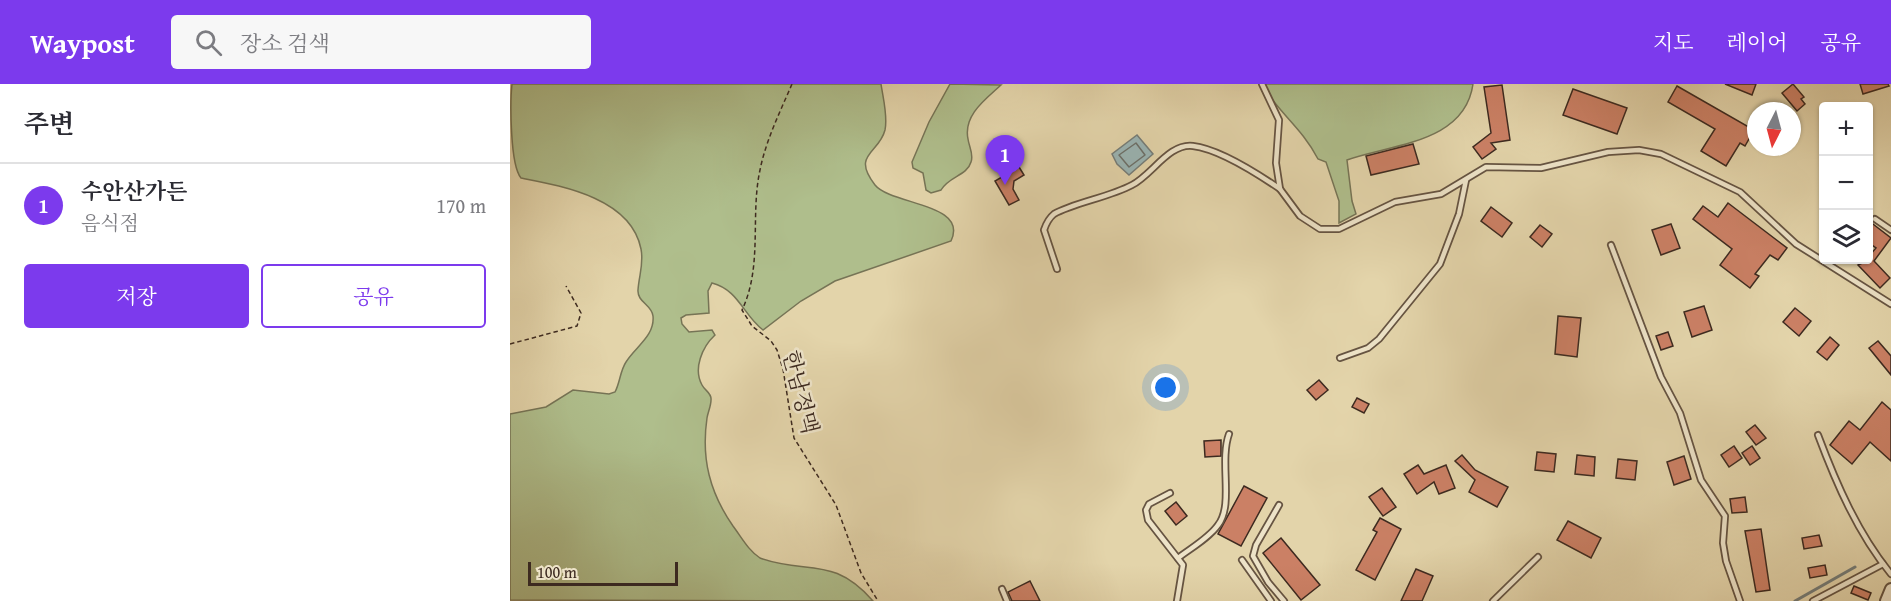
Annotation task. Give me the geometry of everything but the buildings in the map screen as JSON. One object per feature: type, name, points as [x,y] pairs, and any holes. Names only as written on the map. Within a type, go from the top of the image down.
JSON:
[{"type":"street","points":[[1886,601],[1891,590]]},
{"type":"lane","points":[[1262,84],[1279,120],[1276,163],[1280,189]]},
{"type":"lane","points":[[1057,269],[1044,230],[1054,214],[1131,186],[1147,177],[1173,151],[1182,147],[1194,146],[1223,157],[1280,189],[1300,216],[1320,229],[1329,230],[1339,230],[1404,200],[1441,194],[1486,167],[1552,167],[1624,150],[1661,154],[1740,192],[1796,244],[1891,302]]},
{"type":"lane","points":[[1340,358],[1368,348],[1379,339],[1440,264],[1459,214],[1466,180]]},
{"type":"lane","points":[[1875,219],[1891,230]]},
{"type":"lane","points":[[1611,245],[1652,356],[1680,413],[1701,480],[1725,516],[1723,543],[1726,561],[1740,601]]},
{"type":"lane","points":[[1178,558],[1220,523],[1227,492],[1223,460],[1229,434]]},
{"type":"lane","points":[[1818,435],[1847,501],[1891,574]]},
{"type":"lane","points":[[1170,493],[1149,504],[1146,510],[1148,519],[1183,565],[1177,601]]},
{"type":"lane","points":[[1279,505],[1256,545],[1253,556],[1268,582],[1284,601]]},
{"type":"lane","points":[[1493,601],[1538,557]]},
{"type":"lane","points":[[1242,560],[1271,601]]},
{"type":"lane","points":[[1813,601],[1883,564]]},
{"type":"lane","points":[[1002,589],[1006,601]]},
{"type":"path","name":"한남정맥","points":[[792,84],[765,149],[760,170],[755,213],[754,263],[742,310],[752,326],[771,341],[777,350],[783,369],[794,438],[836,504],[861,573],[878,601]]},
{"type":"path","points":[[510,344],[578,326],[581,313],[566,286]]},
{"type":"green space","points":[[512,84],[881,84],[886,125],[882,138],[866,160],[868,175],[884,192],[926,206],[949,219],[954,229],[951,241],[835,281],[801,301],[763,330],[729,291],[712,283],[708,291],[709,313],[686,315],[681,318],[682,324],[689,332],[712,330],[715,335],[703,352],[698,372],[702,385],[711,398],[705,448],[713,488],[733,526],[749,548],[760,558],[832,572],[845,577],[873,601],[510,600],[510,414],[546,407],[573,390],[609,394],[615,392],[622,369],[644,341],[653,323],[652,312],[638,294],[641,249],[635,232],[624,218],[593,197],[556,185],[521,178],[517,171],[513,147]]},
{"type":"green space","points":[[950,84],[1001,85],[977,108],[969,122],[967,130],[972,156],[969,167],[944,185],[941,190],[931,193],[926,190],[923,173],[913,168],[912,162],[929,122]]},
{"type":"green space","points":[[1261,84],[1473,84],[1467,104],[1456,119],[1441,130],[1424,138],[1347,160],[1352,201],[1356,214],[1339,223],[1339,201],[1326,162],[1318,159],[1305,138]]},
{"type":"water","points":[[1137,135],[1153,154],[1129,175],[1117,164],[1112,154]]},
{"type":"waterway","points":[[1795,601],[1855,567]]},
{"type":"place","name":"수안산가든","points":[[1005,185]]}]
